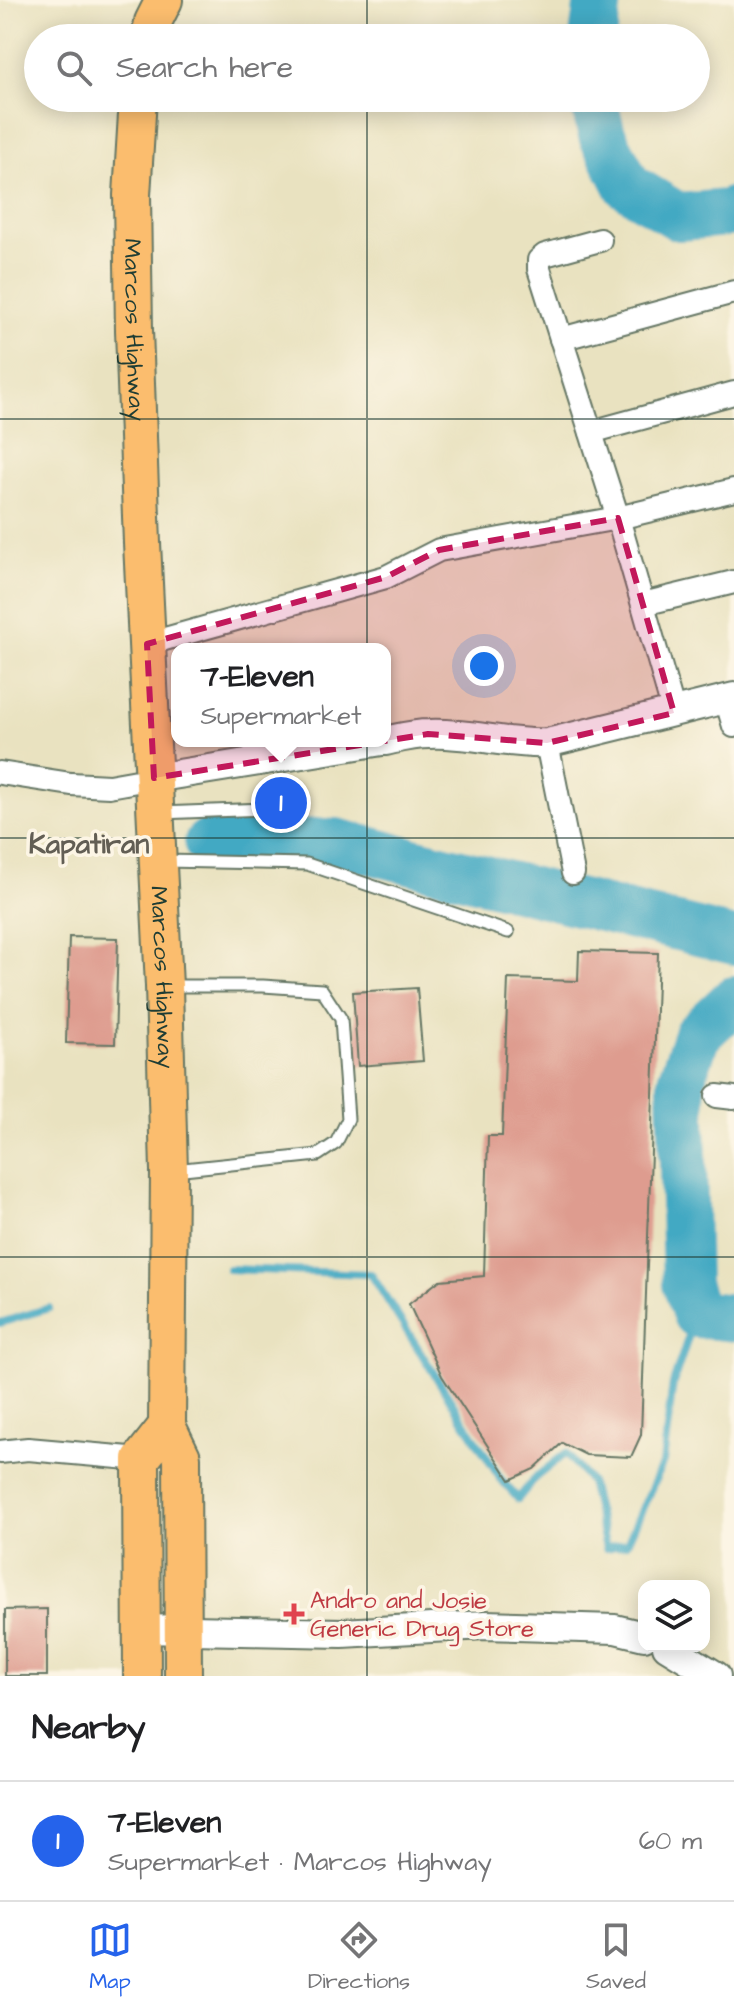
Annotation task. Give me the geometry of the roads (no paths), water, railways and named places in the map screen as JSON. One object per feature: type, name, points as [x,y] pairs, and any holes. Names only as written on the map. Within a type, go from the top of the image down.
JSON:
[{"type":"main road","points":[[153,24],[164,0]]},
{"type":"main road","name":"Marcos Highway","points":[[137,112],[132,195],[140,497],[164,986],[169,1171],[167,1426],[182,1457],[183,1676]]},
{"type":"main road","points":[[142,1676],[141,1459],[167,1426]]},
{"type":"street","points":[[600,240],[549,254],[539,260],[539,269],[618,518],[674,713]]},
{"type":"street","points":[[561,339],[734,292]]},
{"type":"street","points":[[591,432],[734,393]]},
{"type":"street","points":[[147,644],[386,577],[439,550],[618,518],[734,490]]},
{"type":"street","points":[[643,604],[734,582]]},
{"type":"street","points":[[391,740],[428,734],[547,743],[674,713],[731,707]]},
{"type":"street","points":[[547,743],[573,873]]},
{"type":"street","points":[[0,773],[71,784],[109,786],[347,747]]},
{"type":"street","points":[[0,1452],[28,1449],[141,1459]]},
{"type":"street","points":[[141,1629],[342,1633],[485,1625],[615,1629],[638,1635]]},
{"type":"street","points":[[677,1652],[716,1676]]},
{"type":"lane","points":[[156,814],[265,809]]},
{"type":"lane","points":[[158,861],[307,864],[508,932]]},
{"type":"lane","points":[[164,986],[263,986],[322,990],[341,1019],[348,1119],[336,1143],[318,1155],[169,1171]]},
{"type":"waterway","points":[[595,24],[598,0]]},
{"type":"waterway","points":[[596,112],[602,135],[628,186],[679,217],[734,210]]},
{"type":"waterway","points":[[208,843],[336,842],[734,941]]},
{"type":"waterway","points":[[734,1000],[697,1035],[681,1081],[686,1284],[696,1314],[734,1318]]},
{"type":"waterway","points":[[229,1269],[371,1274],[500,1478],[518,1499],[536,1477],[566,1453],[590,1482],[606,1548],[627,1543],[663,1462],[673,1383],[696,1314]]},
{"type":"waterway","points":[[0,1323],[49,1308]]},
{"type":"place","name":"7-Eleven","points":[[281,803]]},
{"type":"place","name":"Andro and Josie Generic Drug Store","points":[[294,1614]]},
{"type":"district","name":"Kapatiran","points":[[89,843]]}]
